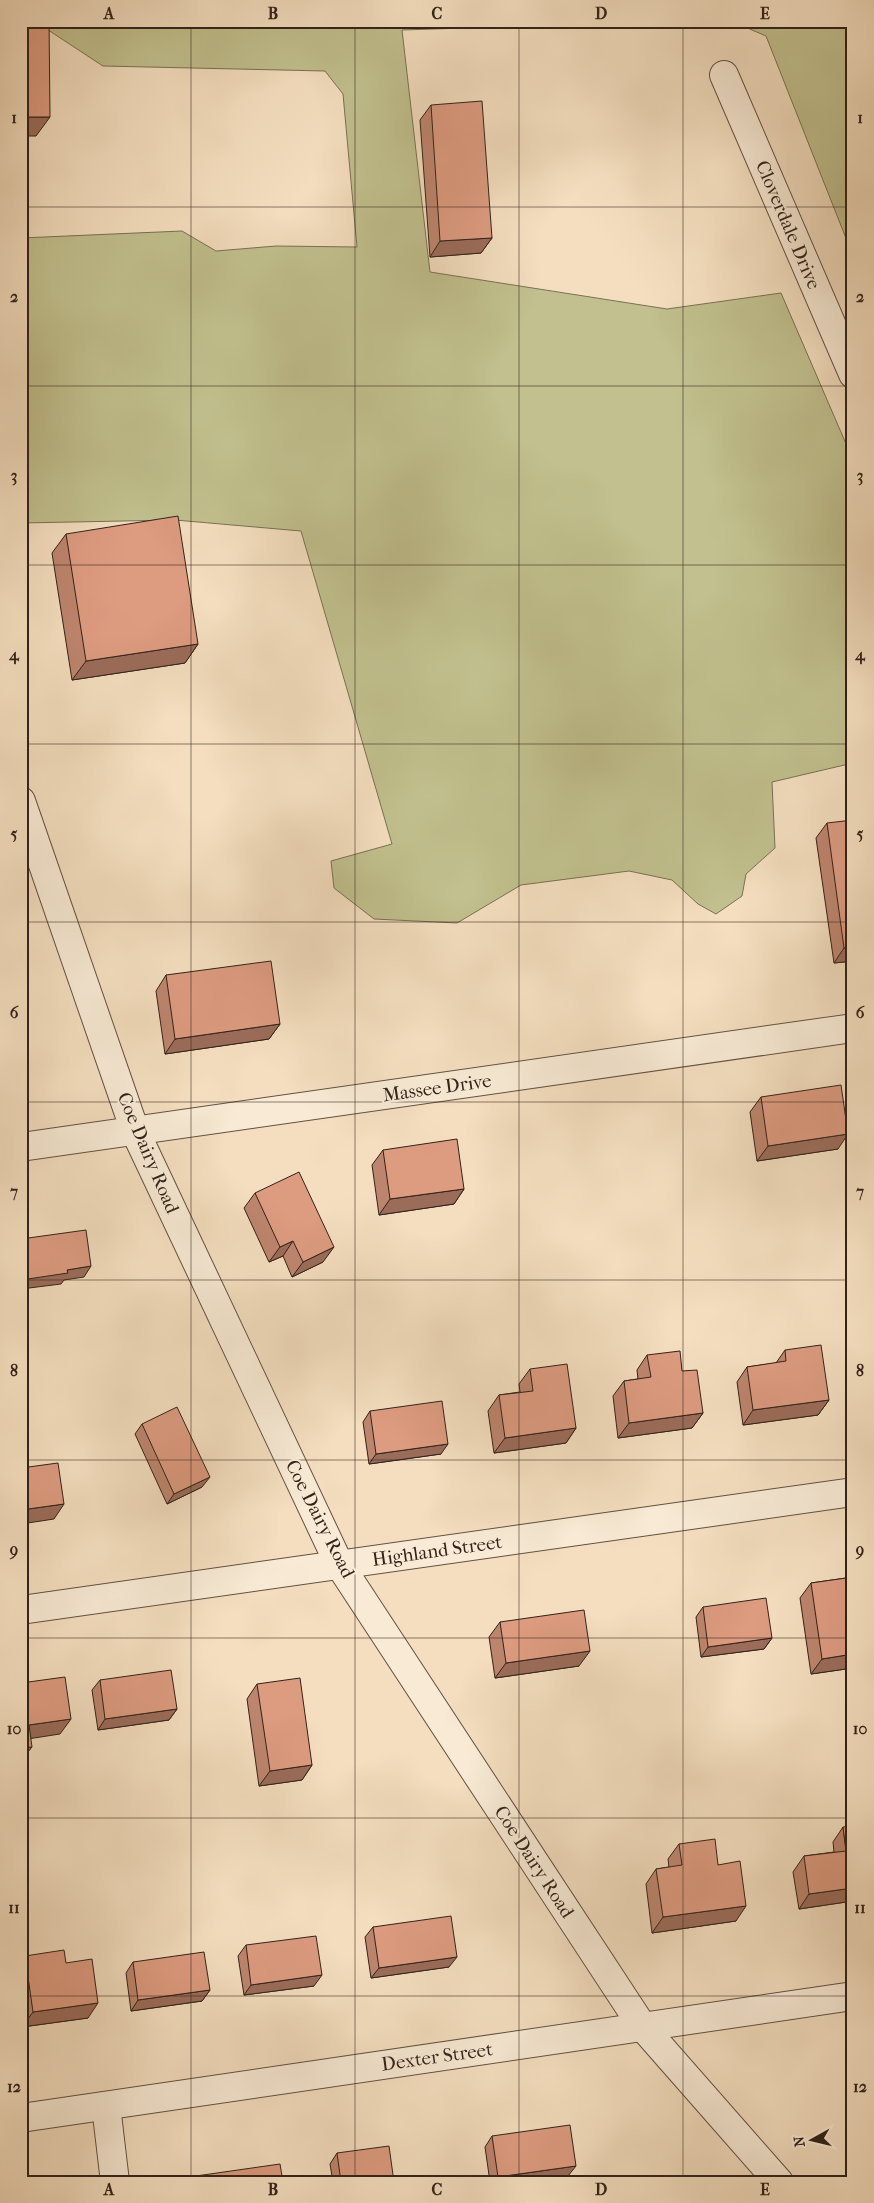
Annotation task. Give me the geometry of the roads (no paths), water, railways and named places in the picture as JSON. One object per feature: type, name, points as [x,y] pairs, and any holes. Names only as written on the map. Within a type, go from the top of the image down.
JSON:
[{"type":"street","name":"Cloverdale Drive","points":[[724,75],[853,374]]},
{"type":"street","name":"Coe Dairy Road","points":[[21,801],[135,1131],[339,1564],[642,2026],[779,2182]]},
{"type":"street","name":"Massee Drive","points":[[21,1147],[853,1028]]},
{"type":"street","name":"Highland Street","points":[[21,1610],[853,1492]]},
{"type":"street","name":"Dexter Street","points":[[21,2118],[853,1996]]},
{"type":"street","points":[[106,2106],[115,2182]]}]
